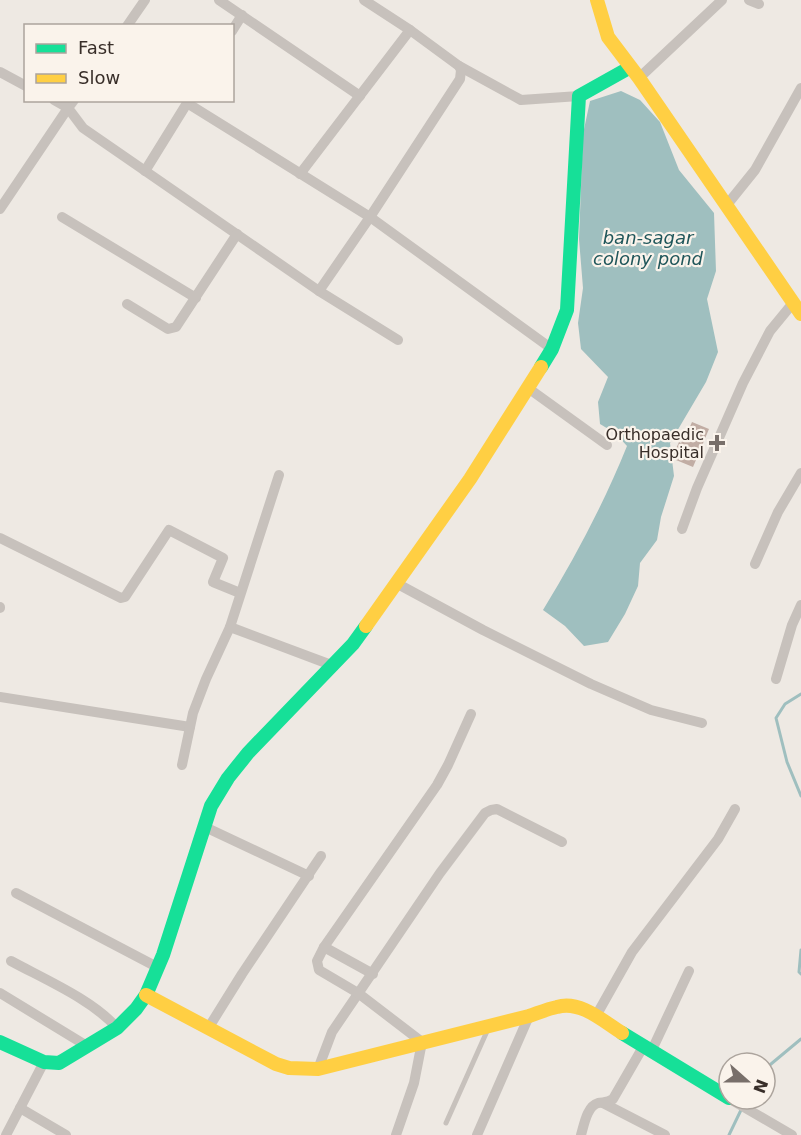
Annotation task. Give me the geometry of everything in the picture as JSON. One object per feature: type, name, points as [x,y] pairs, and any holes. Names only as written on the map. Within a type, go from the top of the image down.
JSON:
[{"type":"street","points":[[128,24],[145,0]]},
{"type":"street","points":[[219,0],[360,96]]},
{"type":"street","points":[[364,0],[459,66],[521,100],[579,96],[634,73],[722,0]]},
{"type":"street","points":[[597,0],[608,37],[797,309],[770,331],[743,383],[697,488],[682,529]]},
{"type":"street","points":[[234,28],[242,15]]},
{"type":"street","points":[[300,174],[410,30]]},
{"type":"street","points":[[319,291],[460,79],[459,66]]},
{"type":"street","points":[[0,72],[24,85]]},
{"type":"street","points":[[726,206],[754,170],[801,88]]},
{"type":"street","points":[[0,1042],[44,1062],[59,1063],[117,1028],[136,1009],[146,995],[180,907],[211,806],[228,778],[248,753],[353,644],[470,479],[552,349],[567,310],[579,96]]},
{"type":"street","points":[[145,171],[188,102],[370,217],[552,349]]},
{"type":"street","points":[[0,209],[71,104],[83,128],[319,291],[398,340]]},
{"type":"street","points":[[62,217],[196,298]]},
{"type":"street","points":[[127,304],[168,329],[173,329],[237,234]]},
{"type":"street","points":[[528,388],[607,445]]},
{"type":"street","points":[[754,564],[778,512],[801,473]]},
{"type":"street","points":[[182,765],[193,713],[230,627],[279,475]]},
{"type":"street","points":[[0,538],[121,598],[126,597],[169,530],[223,558],[213,582],[240,593]]},
{"type":"street","points":[[396,583],[591,684],[651,710],[702,723]]},
{"type":"street","points":[[776,679],[792,625],[801,604]]},
{"type":"street","points":[[230,627],[333,666]]},
{"type":"street","points":[[0,697],[190,728]]},
{"type":"street","points":[[422,1042],[358,993],[319,970],[317,961],[324,947],[437,785],[471,714]]},
{"type":"street","points":[[318,1069],[332,1032],[440,873],[485,813],[498,809],[562,842]]},
{"type":"street","points":[[596,1016],[632,951],[718,839],[735,809]]},
{"type":"street","points":[[204,827],[309,876]]},
{"type":"street","points":[[209,1027],[321,856]]},
{"type":"street","points":[[16,893],[157,967]]},
{"type":"street","points":[[324,947],[373,974]]},
{"type":"street","points":[[11,962],[94,1007],[117,1028]]},
{"type":"street","points":[[581,1135],[591,1108],[597,1103],[613,1099],[647,1050],[689,971]]},
{"type":"street","points":[[0,993],[87,1046]]},
{"type":"street","points":[[146,995],[276,1064],[288,1068],[318,1069],[529,1016],[558,1006],[570,1005],[596,1016],[647,1050],[717,1091]]},
{"type":"street","points":[[477,1135],[529,1016]]},
{"type":"street","points":[[396,1135],[414,1083],[422,1042]]},
{"type":"street","points":[[6,1135],[44,1062]]},
{"type":"street","points":[[603,1103],[665,1135]]},
{"type":"street","points":[[20,1108],[66,1135]]},
{"type":"street","points":[[751,1111],[792,1135]]},
{"type":"lane","points":[[446,1124],[490,1025]]},
{"type":"water","name":"ban-sagar colony pond","points":[[621,91],[640,100],[660,122],[679,170],[714,213],[716,271],[707,299],[718,352],[706,382],[670,443],[674,476],[661,517],[657,540],[640,563],[638,586],[608,642],[584,646],[565,626],[543,610],[588,530],[627,446],[615,433],[600,424],[598,402],[608,377],[581,349],[578,323],[583,288],[579,239],[583,134],[590,101]]},
{"type":"building","points":[[692,422],[709,429],[693,467],[676,460],[674,453],[679,442],[681,443],[686,436]]},
{"type":"waterway","points":[[801,694],[785,704],[776,718],[787,762],[801,796]]},
{"type":"waterway","points":[[801,950],[799,972],[801,974]]},
{"type":"waterway","points":[[777,1059],[801,1039]]},
{"type":"waterway","points":[[729,1135],[741,1111]]},
{"type":"traffic: fast","points":[[541,367],[552,349],[567,310],[579,96],[629,68]]},
{"type":"traffic: fast","points":[[0,1042],[44,1062],[59,1063],[117,1028],[136,1009],[146,995],[163,955],[211,806],[228,778],[248,753],[353,644],[366,626]]},
{"type":"traffic: fast","points":[[622,1033],[717,1091]]},
{"type":"traffic: slow","points":[[597,0],[608,37],[639,78],[801,314]]},
{"type":"traffic: slow","points":[[366,626],[470,479],[541,367]]},
{"type":"traffic: slow","points":[[146,995],[276,1064],[289,1068],[318,1069],[566,1006],[583,1009],[622,1033]]},
{"type":"place","name":"Orthopaedic Hospital","points":[[717,443]]}]
